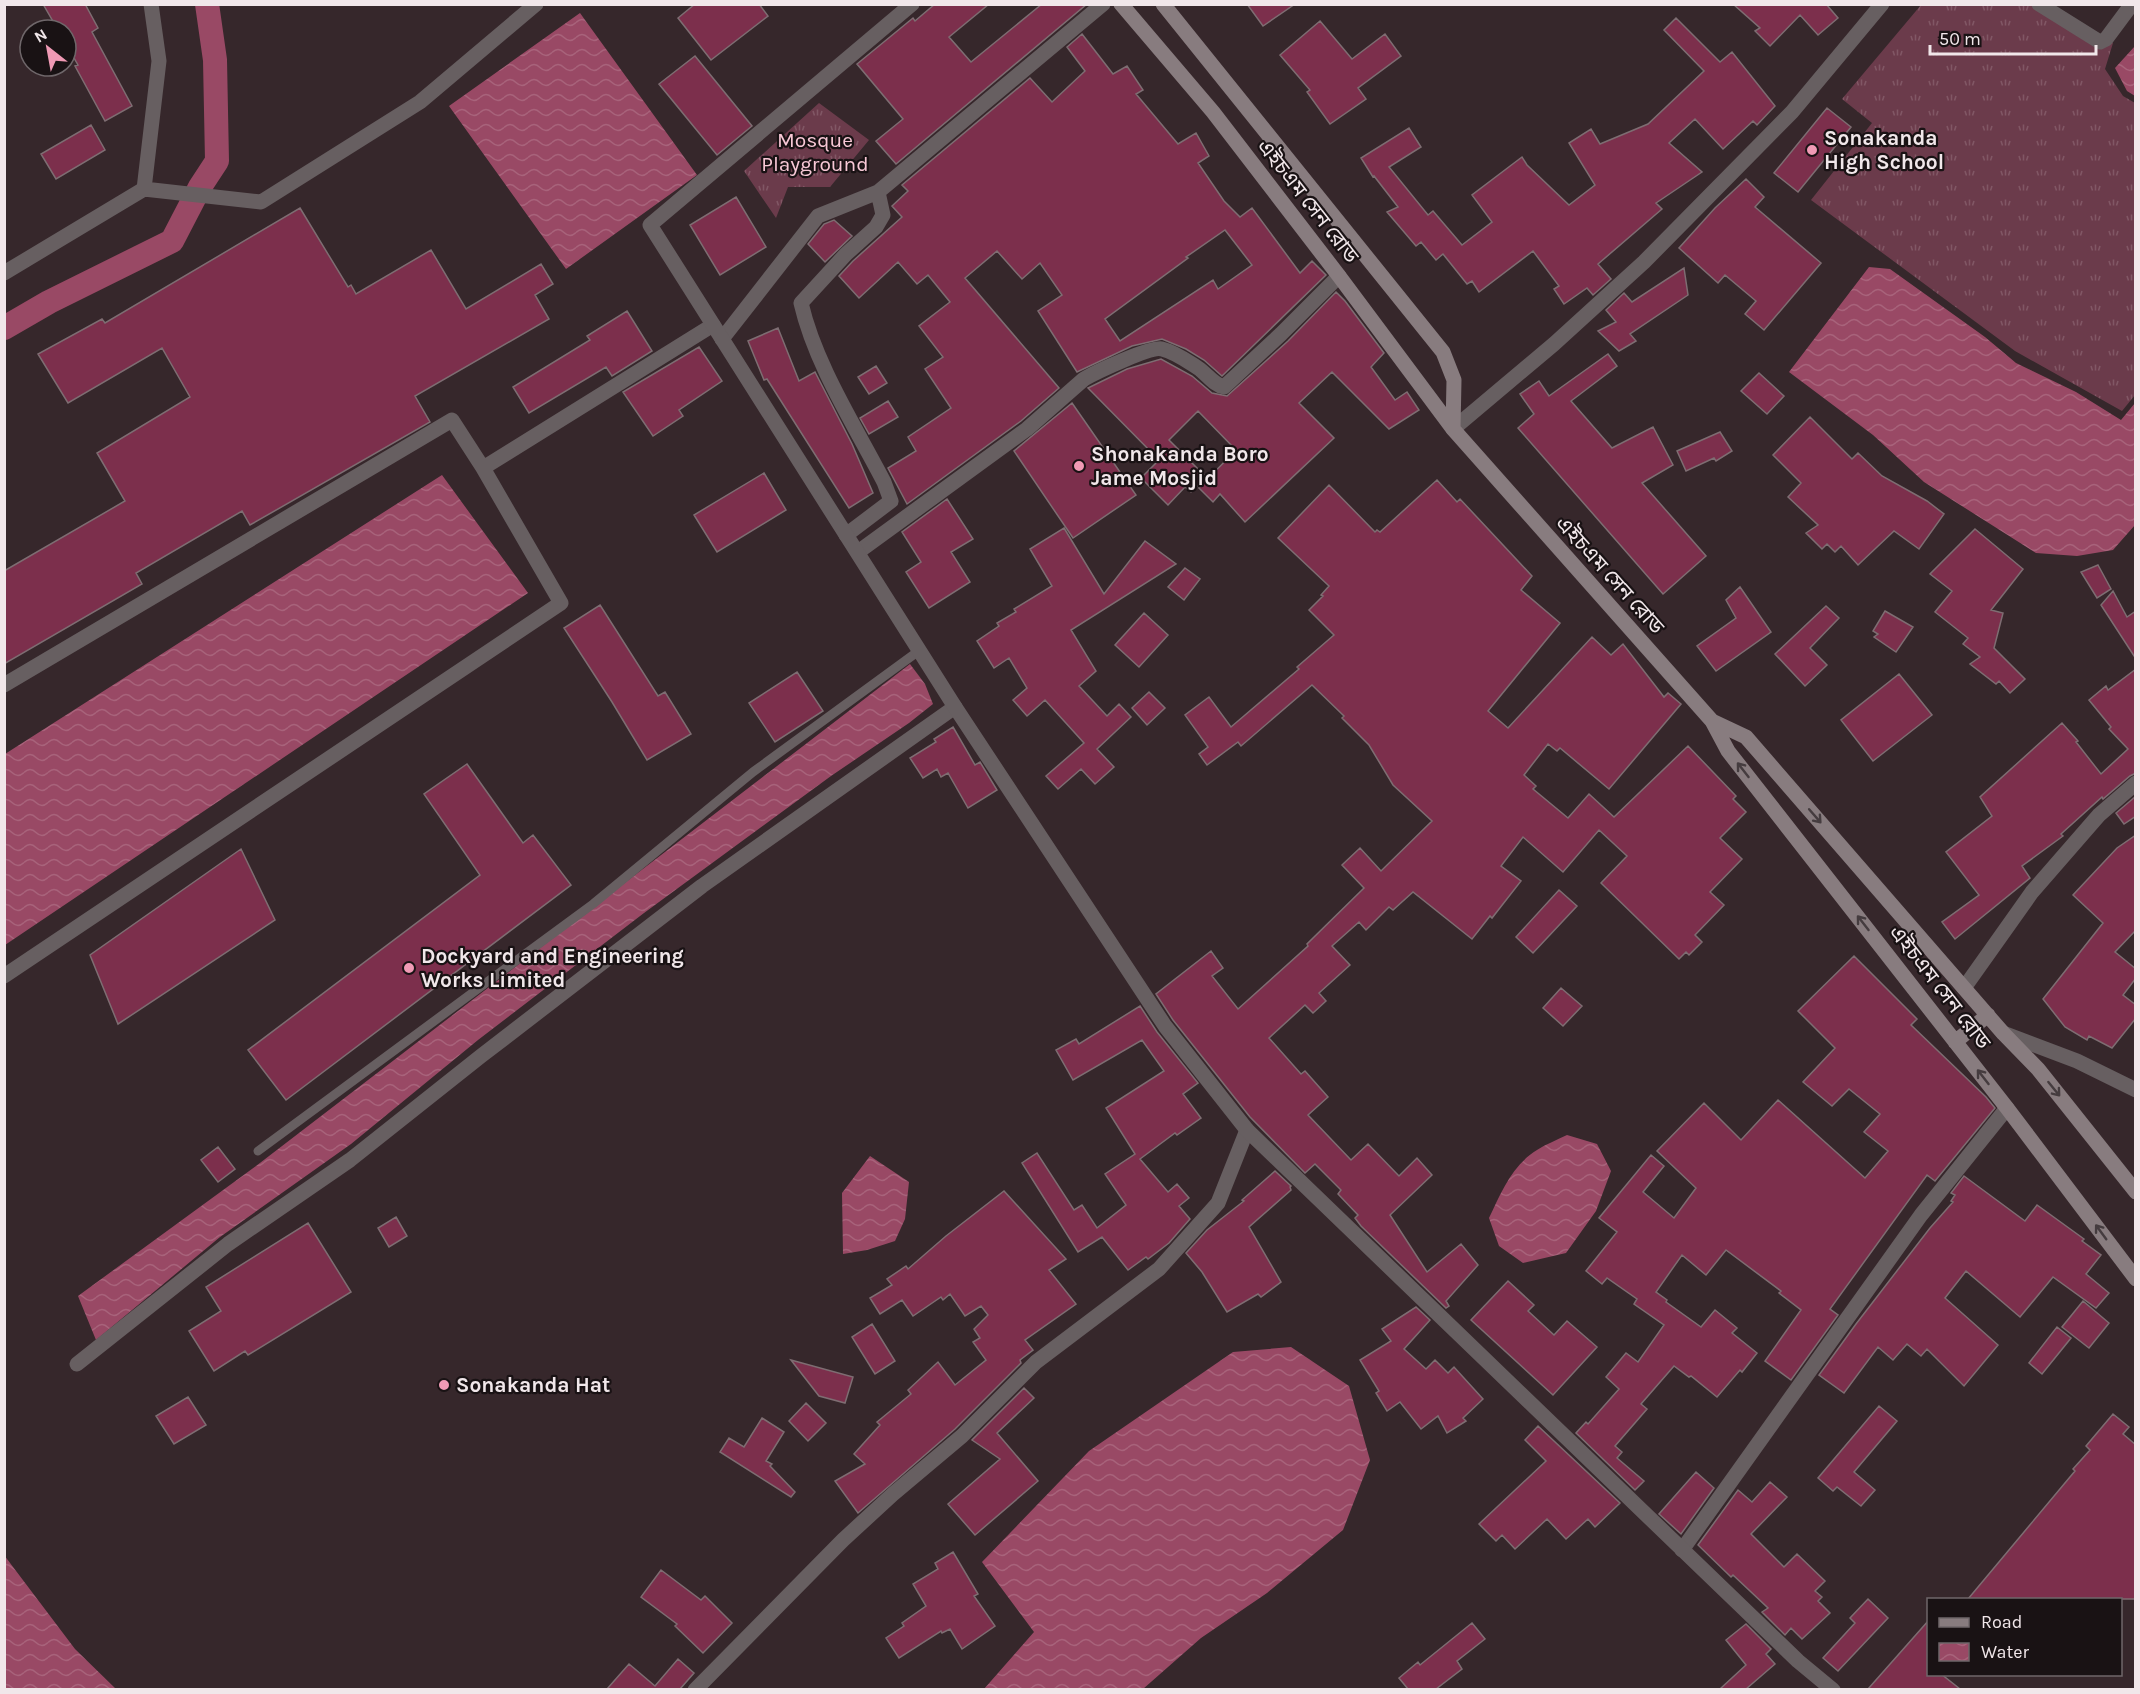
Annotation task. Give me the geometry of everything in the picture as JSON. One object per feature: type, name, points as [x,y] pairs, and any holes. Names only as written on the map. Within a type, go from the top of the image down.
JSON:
[{"type":"main road","name":"এইচএম সেন রোড","points":[[1121,4],[1212,112],[1454,429],[1712,721],[1728,751],[2007,1108],[2136,1280]]},
{"type":"main road","name":"এইচএম সেন রোড","points":[[1163,4],[1443,352],[1454,380],[1454,429]]},
{"type":"main road","name":"এইচএম সেন রোড","points":[[1712,721],[1746,737],[2003,1033],[2038,1070],[2136,1192]]},
{"type":"main road","points":[[1955,1042],[1988,1015]]},
{"type":"street","points":[[144,189],[159,61],[151,4]]},
{"type":"street","points":[[4,273],[144,189],[261,202],[420,102],[536,4]]},
{"type":"street","points":[[912,4],[650,225],[955,706],[1165,1026],[1247,1130],[1798,1661],[1833,1689]]},
{"type":"street","points":[[722,339],[818,216],[878,192],[1103,4]]},
{"type":"street","points":[[1454,429],[1554,344],[1644,262],[1792,112],[1882,4]]},
{"type":"street","points":[[2039,4],[2100,42],[2106,39],[2132,4]]},
{"type":"street","points":[[846,535],[891,501],[884,482],[822,364],[807,329],[801,303],[846,254],[876,227],[883,215],[878,192]]},
{"type":"street","points":[[858,552],[1027,429],[1084,379],[1095,373],[1148,351],[1162,349],[1174,353],[1224,387],[1339,276]]},
{"type":"street","points":[[483,468],[713,325]]},
{"type":"street","points":[[4,685],[452,420],[483,468],[561,603],[4,976]]},
{"type":"street","points":[[77,1364],[228,1244],[350,1160],[702,886],[955,706]]},
{"type":"street","points":[[1965,988],[2032,892],[2098,815],[2136,783]]},
{"type":"street","points":[[2003,1033],[2077,1061],[2136,1090]]},
{"type":"street","points":[[1682,1550],[1921,1215],[2007,1108]]},
{"type":"street","points":[[695,1689],[843,1540],[962,1436],[1035,1362],[1160,1269],[1218,1203],[1247,1130]]},
{"type":"lane","points":[[258,1151],[593,904],[753,772],[920,650]]},
{"type":"green space","points":[[1921,5],[2049,5],[2113,43],[2105,69],[2123,96],[2135,103],[2135,395],[2122,411],[2015,351],[1811,200],[1872,123],[1842,99]]},
{"type":"green space","name":"Mosque Playground","points":[[819,103],[869,140],[830,187],[788,187],[776,218],[744,171]]},
{"type":"water","points":[[580,13],[697,175],[566,269],[449,106]]},
{"type":"water","points":[[2135,46],[2135,96],[2127,91],[2115,68]]},
{"type":"water","points":[[1869,267],[1890,269],[1985,337],[2016,363],[2076,392],[2121,420],[2135,403],[2135,525],[2113,550],[2077,556],[2036,553],[1924,482],[1873,435],[1789,372]]},
{"type":"water","points":[[442,475],[528,593],[5,945],[5,754]]},
{"type":"water","points":[[910,664],[925,684],[933,704],[644,913],[478,1040],[351,1144],[220,1237],[96,1340],[78,1296],[256,1166]]},
{"type":"water","points":[[1567,1135],[1597,1144],[1611,1171],[1596,1211],[1566,1253],[1523,1263],[1499,1246],[1489,1218],[1508,1180],[1521,1163],[1540,1148]]},
{"type":"water","points":[[870,1156],[909,1182],[905,1219],[895,1241],[867,1250],[843,1254],[842,1193]]},
{"type":"water","points":[[1291,1347],[1349,1386],[1370,1460],[1343,1530],[1267,1593],[1201,1638],[1143,1689],[984,1689],[1034,1632],[982,1562],[1089,1451],[1233,1352]]},
{"type":"water","points":[[4,1555],[75,1649],[116,1689],[5,1689]]},
{"type":"building","points":[[43,4],[85,4],[98,28],[92,32],[132,106],[105,121],[78,72],[78,18],[51,18]]},
{"type":"building","points":[[695,4],[759,4],[768,16],[711,60],[678,18]]},
{"type":"building","points":[[935,4],[989,4],[949,37],[971,62],[1042,4],[1087,4],[896,164],[876,141],[903,119],[857,64],[913,18],[915,21]]},
{"type":"building","points":[[1247,4],[1295,4],[1263,26]]},
{"type":"building","points":[[1733,4],[1826,4],[1838,18],[1818,35],[1800,15],[1770,46],[1755,31],[1760,28]]},
{"type":"building","points":[[1676,18],[1720,62],[1732,52],[1775,106],[1757,125],[1753,121],[1723,149],[1695,119],[1669,143],[1702,172],[1656,203],[1662,209],[1598,264],[1611,279],[1593,295],[1587,288],[1564,304],[1554,289],[1559,286],[1533,251],[1479,292],[1472,281],[1467,284],[1443,254],[1436,260],[1421,242],[1416,246],[1387,212],[1398,207],[1373,177],[1361,158],[1409,128],[1421,147],[1389,167],[1428,215],[1433,211],[1462,245],[1492,222],[1472,195],[1522,157],[1527,165],[1569,205],[1595,185],[1569,143],[1591,129],[1600,144],[1648,124],[1704,71],[1664,30]]},
{"type":"building","points":[[1320,21],[1352,59],[1385,34],[1401,56],[1358,88],[1366,99],[1330,124],[1307,92],[1310,90],[1280,55]]},
{"type":"building","points":[[1082,34],[1113,74],[1127,66],[1143,90],[1136,94],[1178,144],[1196,133],[1209,156],[1198,163],[1224,201],[1240,217],[1252,208],[1300,273],[1312,261],[1326,275],[1222,376],[1204,360],[1162,339],[1132,346],[1077,372],[1038,311],[1062,295],[1040,263],[1022,279],[997,251],[965,278],[1059,388],[1021,421],[907,504],[888,468],[916,451],[908,437],[951,408],[925,369],[943,357],[919,326],[950,302],[928,275],[917,284],[898,262],[859,298],[839,276],[902,217],[892,206],[908,191],[902,185],[1030,78],[1052,102],[1085,71],[1067,47]],"holes":[[[1225,230],[1252,265],[1218,289],[1213,280],[1120,341],[1105,319]]]},
{"type":"building","points":[[695,56],[752,126],[717,155],[659,84]]},
{"type":"building","points":[[1827,108],[1851,127],[1798,192],[1774,173]]},
{"type":"building","points":[[91,125],[105,150],[56,179],[41,154]]},
{"type":"building","points":[[1746,179],[1764,197],[1755,207],[1821,263],[1764,330],[1745,314],[1756,301],[1725,275],[1718,283],[1679,248],[1715,208]]},
{"type":"building","points":[[736,197],[766,247],[720,275],[690,225]]},
{"type":"building","points":[[300,208],[348,287],[351,285],[356,294],[431,250],[466,309],[541,264],[553,284],[535,295],[549,319],[415,396],[430,422],[250,525],[242,511],[136,573],[142,584],[4,664],[4,571],[125,501],[97,453],[190,397],[162,348],[68,403],[38,354],[102,319],[105,323]]},
{"type":"building","points":[[834,220],[852,236],[825,262],[808,244],[824,224]]},
{"type":"building","points":[[1684,268],[1688,295],[1630,334],[1636,341],[1619,351],[1598,331],[1616,322],[1606,310],[1624,293],[1632,302]]},
{"type":"building","points":[[1336,292],[1384,353],[1371,367],[1395,400],[1407,392],[1419,410],[1389,429],[1332,372],[1299,403],[1334,438],[1245,522],[1220,494],[1213,502],[1199,488],[1232,454],[1230,452],[1234,448],[1198,411],[1169,440],[1206,477],[1191,492],[1185,487],[1168,505],[1141,478],[1159,460],[1088,388],[1127,369],[1161,359],[1192,376],[1212,393],[1227,396],[1288,341]]},
{"type":"building","points":[[627,311],[652,351],[612,376],[606,367],[529,413],[513,387],[590,340],[587,336]]},
{"type":"building","points":[[778,328],[799,381],[815,372],[852,444],[873,493],[849,508],[767,379],[764,380],[748,341]]},
{"type":"building","points":[[699,347],[722,381],[679,410],[683,416],[653,436],[623,392]]},
{"type":"building","points":[[1608,354],[1617,366],[1571,401],[1612,448],[1653,427],[1673,465],[1642,483],[1706,556],[1663,594],[1518,428],[1534,414],[1520,394],[1539,381],[1549,396]]},
{"type":"building","points":[[876,366],[887,383],[869,394],[858,377]]},
{"type":"building","points":[[1759,373],[1784,396],[1767,414],[1741,391]]},
{"type":"building","points":[[888,401],[898,417],[869,434],[860,418]]},
{"type":"building","points":[[1072,403],[1136,495],[1073,538],[1014,451]]},
{"type":"building","points":[[1810,417],[1852,459],[1858,453],[1882,476],[1927,501],[1944,514],[1919,549],[1894,531],[1858,565],[1841,546],[1835,552],[1827,544],[1822,549],[1806,533],[1818,525],[1788,497],[1801,483],[1773,455]]},
{"type":"building","points":[[1720,432],[1732,451],[1716,461],[1714,458],[1686,471],[1677,451]]},
{"type":"building","points":[[764,473],[786,510],[717,552],[694,515]]},
{"type":"building","points":[[1437,480],[1457,502],[1460,499],[1532,576],[1521,590],[1560,623],[1488,711],[1508,728],[1592,637],[1611,655],[1623,644],[1664,697],[1668,693],[1681,704],[1609,789],[1560,748],[1557,751],[1548,744],[1524,775],[1536,786],[1533,789],[1568,818],[1589,794],[1614,817],[1688,746],[1736,796],[1733,799],[1746,812],[1720,838],[1742,859],[1710,892],[1724,905],[1695,935],[1702,942],[1689,955],[1686,952],[1679,959],[1601,883],[1627,856],[1599,830],[1563,872],[1523,837],[1501,866],[1521,881],[1472,939],[1413,892],[1393,910],[1389,907],[1366,930],[1359,922],[1332,946],[1350,965],[1319,993],[1326,1001],[1313,1013],[1305,1005],[1269,1038],[1301,1074],[1305,1071],[1328,1097],[1308,1115],[1351,1160],[1368,1144],[1399,1176],[1417,1158],[1432,1175],[1390,1215],[1427,1272],[1461,1244],[1478,1265],[1446,1301],[1449,1306],[1446,1308],[1361,1226],[1355,1218],[1358,1215],[1338,1194],[1341,1190],[1315,1164],[1305,1173],[1250,1117],[1173,1020],[1156,994],[1211,951],[1223,968],[1212,976],[1238,1009],[1308,946],[1307,944],[1364,888],[1342,865],[1360,848],[1381,871],[1432,821],[1393,785],[1369,745],[1342,718],[1344,716],[1312,685],[1241,746],[1238,742],[1207,765],[1199,754],[1208,747],[1185,715],[1209,697],[1231,727],[1299,669],[1297,667],[1334,635],[1309,610],[1329,586],[1278,538],[1329,485],[1375,532],[1377,530],[1380,532]]},
{"type":"building","points":[[947,499],[973,539],[951,552],[970,582],[929,608],[906,572],[921,562],[902,532]]},
{"type":"building","points":[[1064,528],[1104,594],[1145,541],[1176,564],[1071,630],[1096,671],[1079,686],[1107,716],[1119,704],[1131,717],[1097,749],[1114,767],[1095,784],[1081,769],[1058,789],[1046,776],[1084,743],[1045,700],[1027,716],[1013,700],[1027,688],[1009,658],[994,668],[977,641],[999,626],[997,623],[1016,612],[1014,609],[1052,586],[1030,549]]},
{"type":"building","points":[[1975,529],[2023,569],[1991,610],[2003,613],[1994,648],[2025,679],[2010,693],[1999,681],[1996,684],[1970,664],[1980,657],[1963,644],[1968,638],[1935,612],[1952,591],[1930,574]]},
{"type":"building","points":[[2098,565],[2111,589],[2097,598],[2081,572]]},
{"type":"building","points":[[1185,568],[1200,579],[1184,600],[1168,587]]},
{"type":"building","points":[[1740,587],[1771,632],[1716,671],[1697,646],[1736,618],[1726,600]]},
{"type":"building","points":[[2113,591],[2127,617],[2136,611],[2136,659],[2101,605]]},
{"type":"building","points":[[600,605],[658,696],[665,692],[691,734],[647,760],[564,628]]},
{"type":"building","points":[[1826,606],[1839,618],[1810,648],[1827,665],[1805,686],[1775,654]]},
{"type":"building","points":[[1885,611],[1913,627],[1896,652],[1874,637],[1878,634],[1873,631]]},
{"type":"building","points":[[1144,613],[1168,635],[1139,667],[1115,645]]},
{"type":"building","points":[[2136,669],[2136,773],[2103,799],[2102,797],[2061,834],[2063,836],[2022,866],[2030,878],[1955,939],[1942,922],[1979,895],[1946,852],[1992,816],[1980,797],[2062,723],[2101,774],[2128,749],[2109,729],[2111,727],[2089,700],[2106,686],[2108,690]]},
{"type":"building","points":[[797,672],[823,711],[775,742],[749,703]]},
{"type":"building","points":[[1899,674],[1932,715],[1873,761],[1841,720]]},
{"type":"building","points":[[1149,692],[1165,708],[1147,725],[1132,708]]},
{"type":"building","points":[[953,727],[975,765],[980,762],[997,790],[968,808],[948,773],[941,777],[937,769],[923,778],[910,758],[936,742],[934,739]]},
{"type":"building","name":"Dockyard and Engineering Works Limited","points":[[467,764],[523,843],[533,835],[571,885],[286,1100],[248,1050],[480,875],[424,794]]},
{"type":"building","points":[[2136,796],[2136,816],[2124,824],[2116,813]]},
{"type":"building","points":[[2136,835],[2136,930],[2115,952],[2136,969],[2136,978],[2123,995],[2136,1005],[2136,1018],[2112,1048],[2089,1036],[2087,1040],[2065,1027],[2043,999],[2103,923],[2073,895],[2117,848]]},
{"type":"building","points":[[241,849],[275,920],[118,1024],[90,955]]},
{"type":"building","points":[[1559,890],[1577,906],[1533,953],[1516,937]]},
{"type":"building","points":[[1854,956],[1917,1019],[1911,1025],[1995,1108],[1935,1181],[1927,1175],[1830,1309],[1838,1315],[1791,1380],[1765,1361],[1801,1310],[1779,1293],[1781,1291],[1726,1250],[1706,1275],[1682,1255],[1656,1292],[1701,1327],[1715,1310],[1737,1328],[1732,1333],[1757,1353],[1717,1397],[1691,1376],[1689,1377],[1674,1366],[1641,1404],[1647,1409],[1615,1446],[1622,1452],[1617,1458],[1644,1481],[1635,1490],[1576,1433],[1586,1422],[1588,1424],[1619,1389],[1606,1377],[1626,1353],[1638,1362],[1664,1325],[1634,1304],[1637,1299],[1607,1278],[1602,1284],[1586,1271],[1617,1232],[1599,1218],[1651,1155],[1664,1166],[1643,1192],[1674,1218],[1696,1188],[1657,1151],[1704,1103],[1741,1140],[1778,1100],[1865,1178],[1888,1151],[1864,1132],[1880,1114],[1849,1089],[1832,1106],[1803,1082],[1835,1048],[1798,1011]]},
{"type":"building","points":[[1561,988],[1582,1006],[1563,1026],[1543,1008]]},
{"type":"building","points":[[1140,1006],[1157,1032],[1198,1083],[1183,1094],[1201,1118],[1177,1135],[1175,1133],[1140,1159],[1168,1192],[1177,1184],[1189,1198],[1179,1206],[1190,1219],[1169,1243],[1148,1259],[1146,1257],[1128,1270],[1102,1237],[1078,1252],[1022,1163],[1037,1153],[1074,1210],[1082,1205],[1097,1228],[1126,1205],[1105,1174],[1135,1154],[1106,1108],[1164,1071],[1142,1040],[1073,1080],[1056,1050],[1076,1039],[1079,1044]]},
{"type":"building","points":[[218,1147],[235,1169],[218,1182],[201,1160]]},
{"type":"building","points":[[1275,1171],[1291,1186],[1291,1190],[1249,1227],[1281,1282],[1261,1297],[1258,1294],[1227,1312],[1202,1272],[1186,1253],[1207,1230],[1244,1201],[1242,1200]]},
{"type":"building","points":[[1964,1176],[2025,1221],[2037,1205],[2084,1239],[2082,1241],[2101,1255],[2086,1274],[2109,1293],[2096,1308],[2053,1277],[2020,1317],[1966,1271],[1945,1298],[1998,1345],[1964,1386],[1927,1349],[1921,1356],[1907,1344],[1893,1360],[1878,1347],[1844,1393],[1819,1375],[1930,1228],[1953,1202],[1951,1201],[1955,1195],[1951,1193]]},
{"type":"building","points":[[1004,1191],[1066,1259],[1049,1270],[1076,1304],[1025,1340],[1033,1350],[1020,1360],[1021,1363],[955,1429],[858,1513],[835,1481],[865,1464],[854,1454],[880,1425],[877,1422],[911,1394],[908,1390],[938,1362],[955,1385],[986,1360],[973,1342],[980,1338],[974,1329],[988,1315],[981,1306],[965,1316],[950,1294],[943,1300],[941,1297],[913,1316],[902,1300],[880,1314],[870,1298],[892,1285],[887,1279],[906,1266],[908,1269]]},
{"type":"building","points":[[396,1217],[407,1236],[389,1247],[378,1228]]},
{"type":"building","points":[[308,1223],[351,1292],[248,1355],[245,1351],[214,1371],[189,1331],[221,1311],[206,1287]]},
{"type":"building","points":[[1508,1281],[1534,1305],[1528,1311],[1554,1335],[1567,1321],[1597,1347],[1553,1395],[1471,1320]]},
{"type":"building","points":[[2083,1301],[2109,1323],[2089,1348],[2062,1327]]},
{"type":"building","points":[[1416,1307],[1430,1320],[1404,1349],[1426,1369],[1435,1360],[1448,1373],[1454,1367],[1483,1399],[1463,1418],[1466,1421],[1447,1433],[1438,1416],[1421,1429],[1400,1402],[1387,1411],[1376,1393],[1379,1391],[1360,1360],[1391,1341],[1382,1329]]},
{"type":"building","points":[[872,1324],[895,1361],[875,1374],[852,1337]]},
{"type":"building","points":[[2057,1327],[2071,1338],[2042,1374],[2029,1363]]},
{"type":"building","points":[[791,1360],[853,1377],[845,1403],[819,1396]]},
{"type":"building","points":[[1024,1388],[1034,1398],[997,1433],[1038,1481],[975,1535],[948,1504],[1000,1459],[972,1440]]},
{"type":"building","points":[[188,1397],[206,1425],[174,1444],[156,1416]]},
{"type":"building","points":[[806,1403],[826,1423],[808,1441],[789,1421]]},
{"type":"building","points":[[1879,1406],[1897,1421],[1854,1472],[1875,1490],[1861,1506],[1837,1487],[1833,1491],[1818,1478]]},
{"type":"building","points":[[2113,1414],[2129,1427],[2123,1434],[2136,1445],[2136,1599],[1969,1598],[2075,1471],[2073,1469],[2090,1450],[2086,1446]]},
{"type":"building","points":[[762,1418],[784,1432],[766,1461],[772,1464],[770,1466],[795,1492],[791,1497],[720,1452],[729,1438],[744,1447]]},
{"type":"building","points":[[1538,1426],[1620,1503],[1595,1527],[1588,1519],[1566,1539],[1547,1519],[1515,1549],[1502,1535],[1496,1541],[1479,1524],[1546,1461],[1525,1440]]},
{"type":"building","points":[[1696,1472],[1714,1488],[1681,1534],[1659,1514]]},
{"type":"building","points":[[1770,1482],[1787,1497],[1751,1534],[1784,1567],[1797,1554],[1825,1581],[1815,1591],[1822,1597],[1818,1601],[1830,1613],[1802,1639],[1791,1628],[1785,1635],[1762,1612],[1768,1608],[1698,1545],[1738,1490],[1752,1502]]},
{"type":"building","points":[[953,1552],[978,1594],[974,1596],[995,1626],[962,1649],[950,1629],[942,1633],[941,1631],[899,1658],[886,1638],[904,1626],[902,1623],[926,1606],[913,1584],[938,1569],[935,1563]]},
{"type":"building","points":[[661,1570],[701,1600],[705,1596],[732,1623],[703,1653],[675,1626],[677,1624],[641,1597]]},
{"type":"building","points":[[1868,1599],[1888,1618],[1838,1671],[1823,1658],[1855,1623],[1850,1618]]},
{"type":"building","points":[[1927,1622],[1927,1676],[1944,1676],[1960,1689],[1868,1689]]},
{"type":"building","points":[[1472,1623],[1485,1639],[1457,1661],[1462,1669],[1436,1689],[1408,1689],[1399,1678],[1418,1662],[1420,1665]]},
{"type":"building","points":[[1746,1624],[1771,1649],[1766,1654],[1775,1664],[1746,1689],[1720,1689],[1746,1665],[1726,1640]]},
{"type":"building","points":[[678,1659],[694,1673],[680,1689],[607,1689],[629,1664],[655,1686]]},
{"type":"waterway","points":[[4,328],[49,302],[172,241],[200,187],[217,161],[215,60],[207,4]]},
{"type":"place","name":"Sonakanda High School","points":[[1812,150]]},
{"type":"place","name":"Shonakanda Boro Jame Mosjid","points":[[1079,466]]},
{"type":"place","name":"Dockyard and Engineering Works Limited","points":[[409,968]]},
{"type":"place","name":"Sonakanda Hat","points":[[444,1385]]}]
